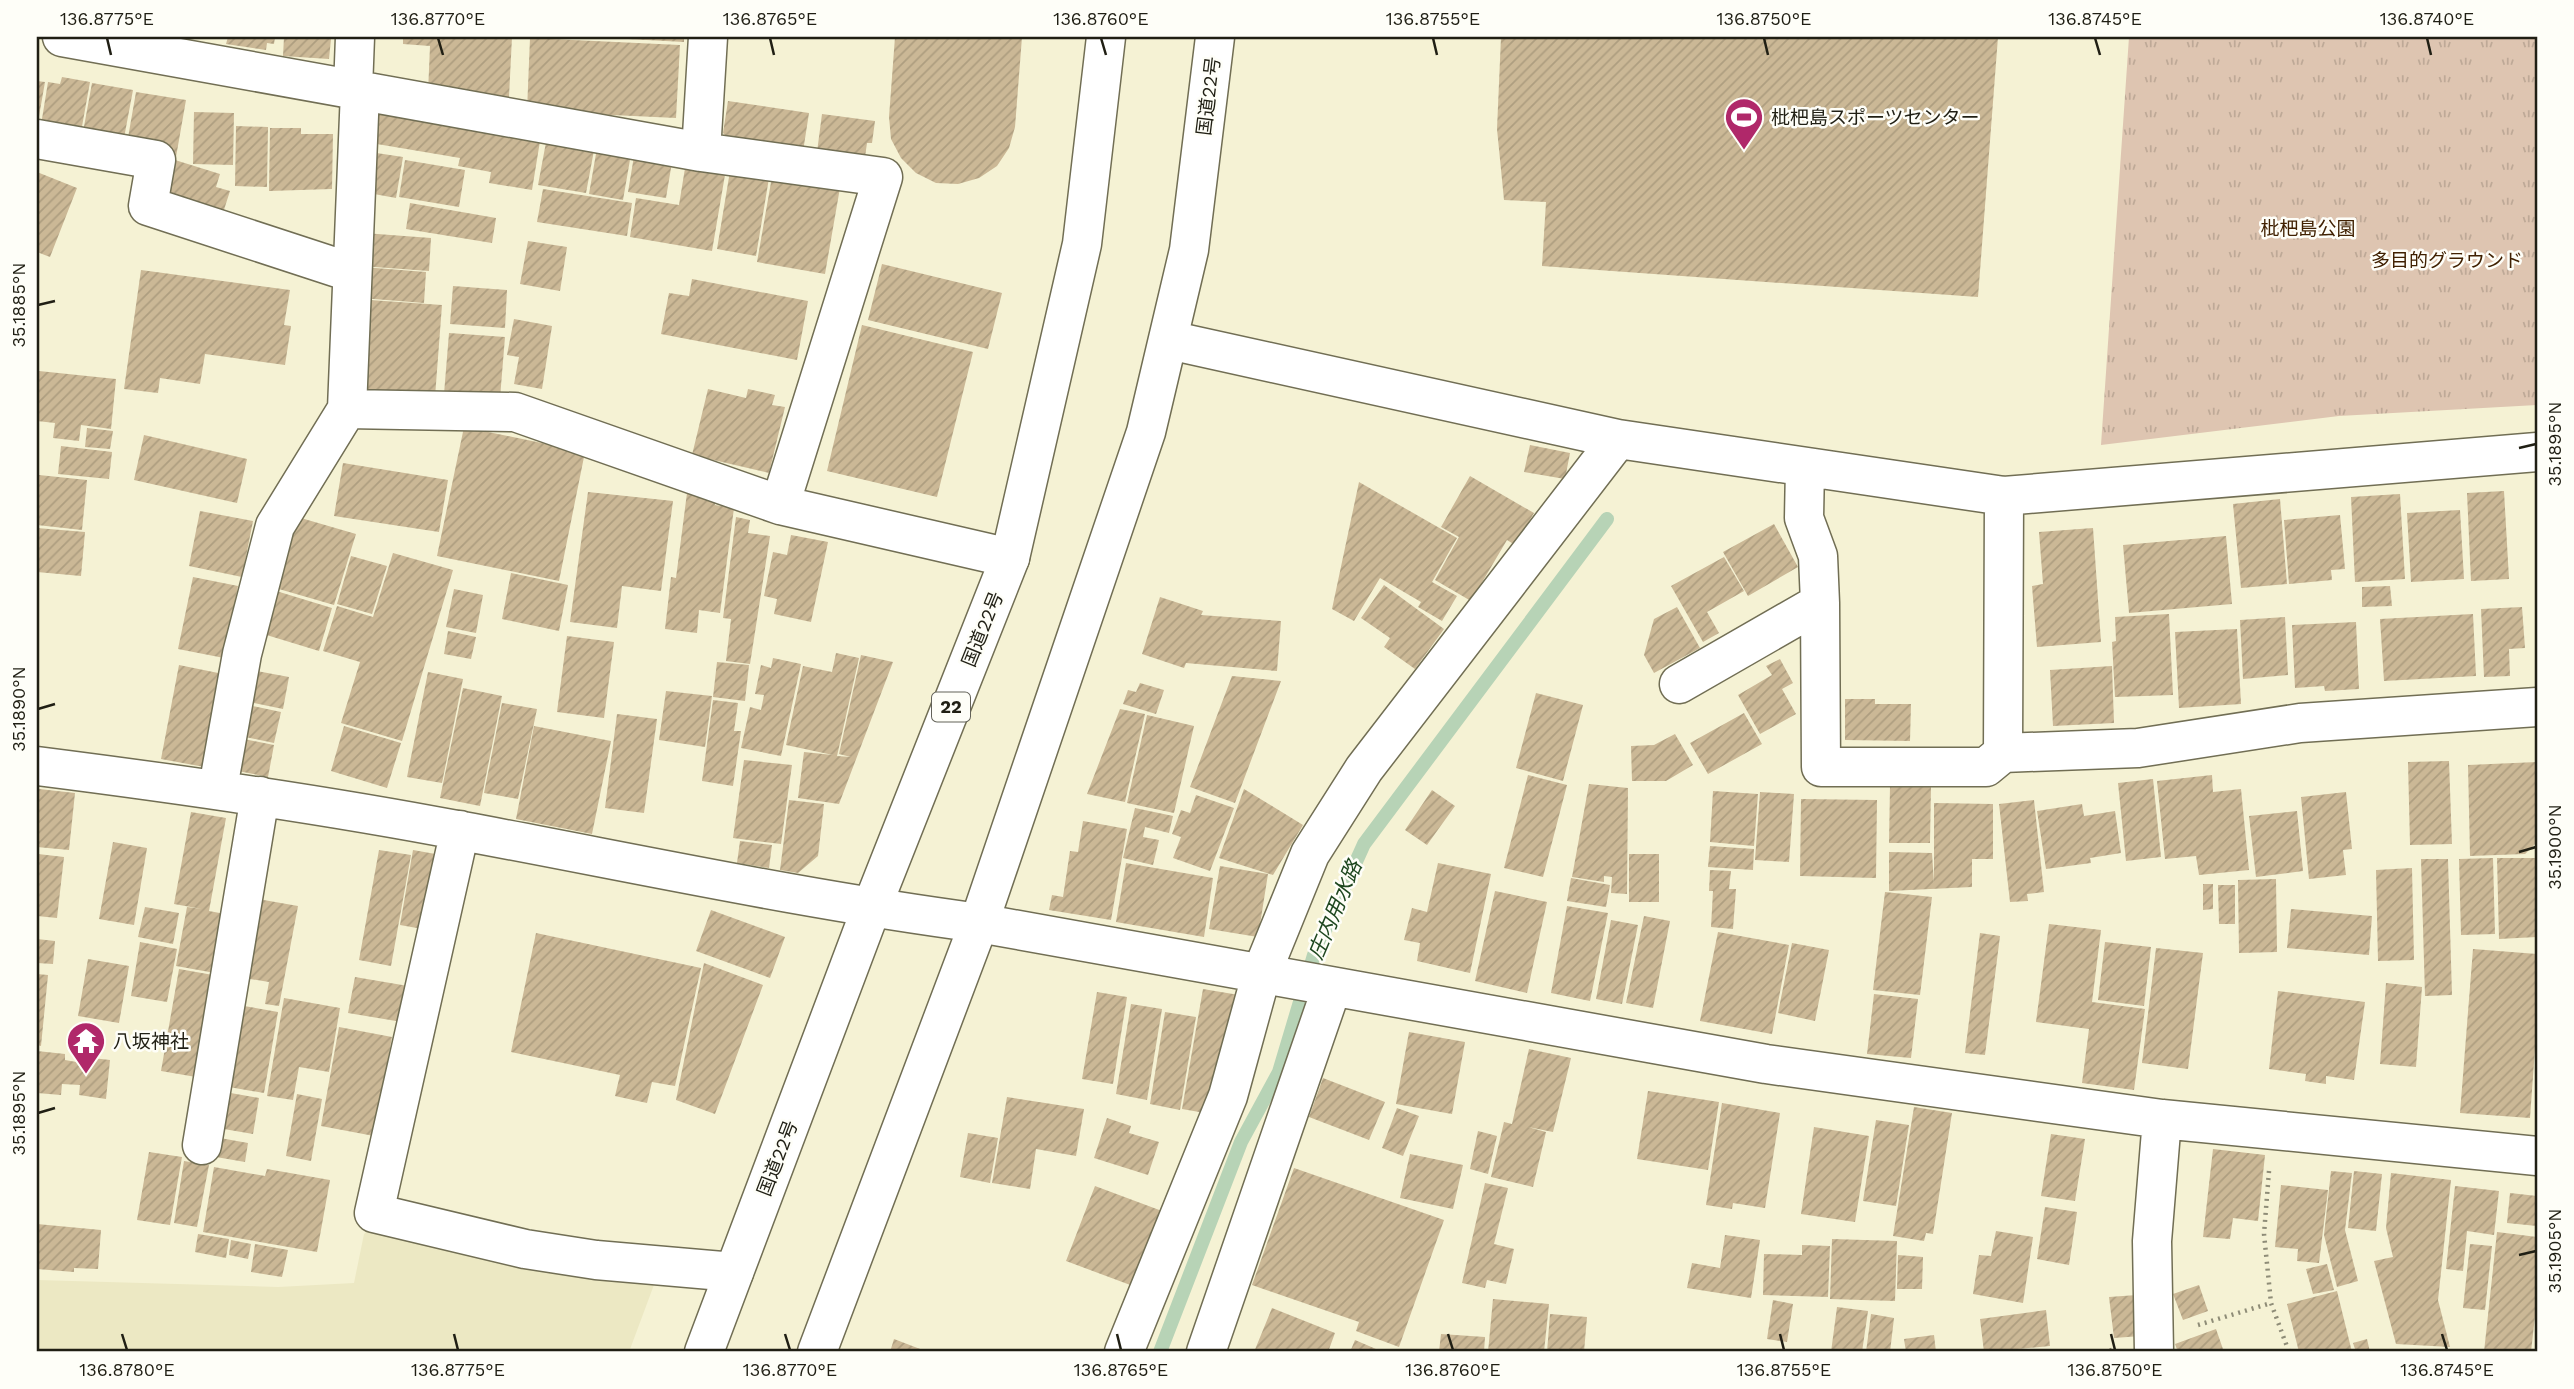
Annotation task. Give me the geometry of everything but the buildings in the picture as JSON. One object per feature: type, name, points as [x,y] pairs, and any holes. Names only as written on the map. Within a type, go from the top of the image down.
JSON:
[{"type":"main road","points":[[62,37],[701,152],[883,177],[780,505]]},
{"type":"main road","points":[[218,788],[242,654],[275,526],[347,409],[356,90],[355,37]]},
{"type":"main road","points":[[701,152],[708,37]]},
{"type":"main road","name":"国道22号","points":[[704,1352],[871,909],[1010,558],[1082,244],[1106,37]]},
{"type":"main road","name":"国道22号","points":[[817,1352],[979,923],[1146,432],[1189,250],[1215,37]]},
{"type":"main road","points":[[37,139],[156,160],[148,205],[350,272]]},
{"type":"main road","points":[[1169,340],[1618,439],[2004,496],[2537,452]]},
{"type":"main road","points":[[347,409],[515,412],[780,505],[1010,558]]},
{"type":"main road","points":[[1124,1352],[1228,1096],[1310,854],[1364,769],[1618,439]]},
{"type":"main road","points":[[1805,467],[1804,518],[1818,556],[1821,766],[1986,767],[2003,752],[2138,748],[2300,723],[2537,707]]},
{"type":"main road","points":[[2003,752],[2004,496]]},
{"type":"main road","points":[[1679,684],[1820,603]]},
{"type":"main road","points":[[37,766],[218,788],[460,830],[871,909],[979,923],[1766,1064],[2162,1119],[2537,1156]]},
{"type":"main road","points":[[202,1144],[260,796]]},
{"type":"main road","points":[[460,830],[374,1213],[525,1249],[596,1260],[734,1272]]},
{"type":"main road","points":[[1206,1352],[1328,987]]},
{"type":"main road","points":[[2154,1352],[2152,1241],[2162,1119]]},
{"type":"path","points":[[2273,1128],[2264,1234],[2271,1303],[2289,1352]]},
{"type":"shaded area","points":[[379,1222],[658,1274],[629,1352],[37,1352],[37,1280],[278,1287],[354,1283],[364,1234]]},
{"type":"green space","name":"枇杷島公園","points":[[2129,37],[2537,37],[2537,405],[2339,416],[2101,445]]},
{"type":"waterway","name":"庄内用水路","points":[[1160,1352],[1241,1142],[1279,1072],[1314,955],[1364,844],[1607,519]]},
{"type":"place","name":"枇杷島スポーツセンター","points":[[1744,151]]},
{"type":"place","name":"八坂神社","points":[[86,1075]]},
{"type":"park label","name":"多目的グラウンド","points":[[2447,260]]}]
